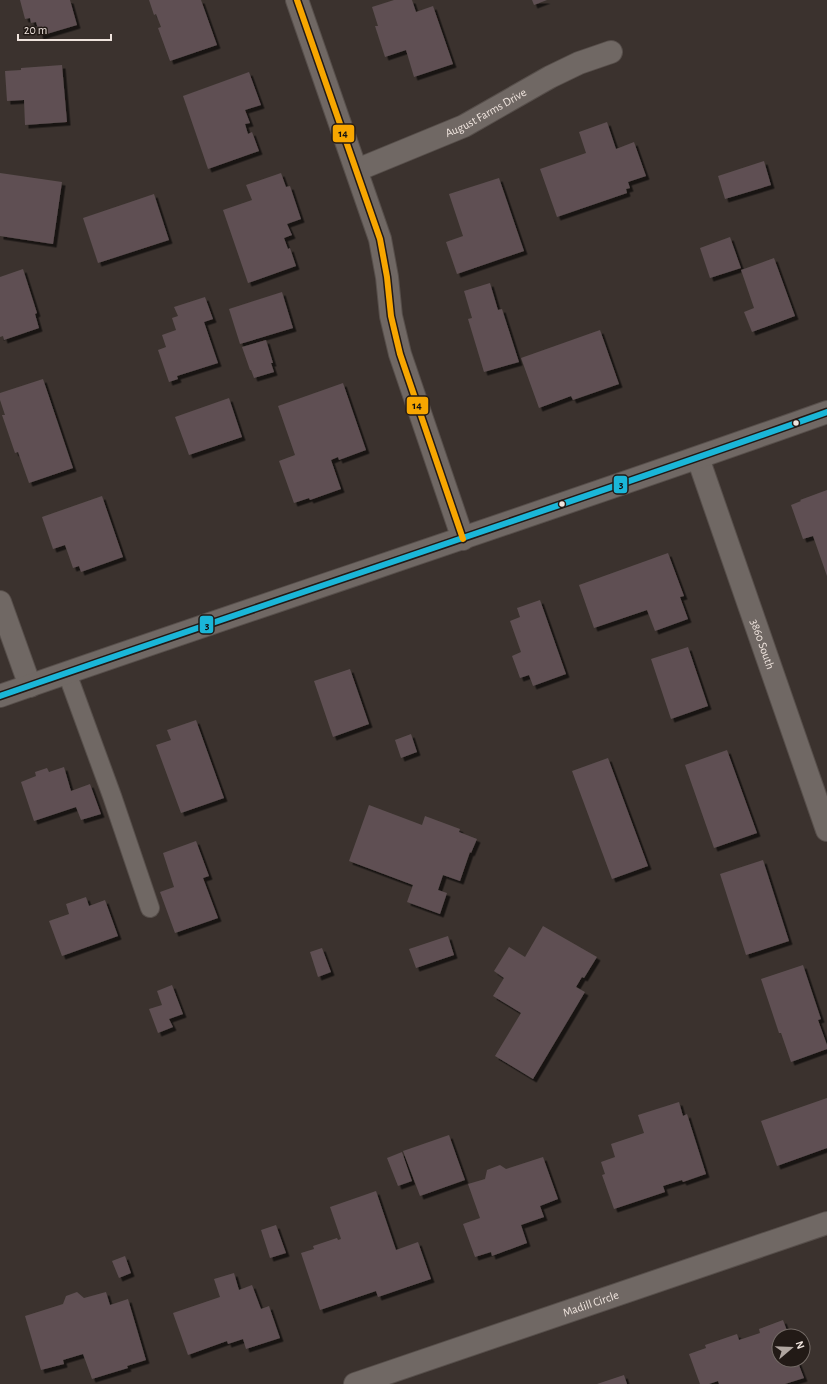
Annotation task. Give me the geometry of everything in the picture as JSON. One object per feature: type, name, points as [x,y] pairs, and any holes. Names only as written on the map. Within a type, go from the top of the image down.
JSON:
[{"type":"street","points":[[296,0],[380,239],[387,277],[391,316],[400,354],[463,539]]},
{"type":"street","name":"August Farms Drive","points":[[357,170],[464,126],[550,77],[579,63],[611,52]]},
{"type":"street","points":[[0,696],[463,539],[827,412]]},
{"type":"street","name":"3860 South","points":[[698,458],[827,830]]},
{"type":"street","points":[[0,602],[30,686]]},
{"type":"street","name":"Madill Circle","points":[[355,1384],[827,1223]]},
{"type":"lane","points":[[66,673],[112,796],[150,908]]},
{"type":"building","points":[[20,0],[70,0],[77,25],[40,36],[36,22],[31,23],[30,18],[25,19]]},
{"type":"building","points":[[149,0],[201,0],[217,45],[170,61],[158,28],[161,27],[156,14],[154,15]]},
{"type":"building","points":[[394,0],[412,0],[416,12],[433,6],[453,64],[414,77],[406,50],[385,57],[375,26],[378,26],[372,7]]},
{"type":"building","points":[[532,0],[547,0],[534,5]]},
{"type":"building","points":[[62,65],[67,122],[25,125],[24,100],[7,101],[5,71],[21,70],[21,68]]},
{"type":"building","points":[[249,72],[261,105],[245,110],[250,123],[245,124],[248,134],[252,132],[259,151],[208,169],[183,96]]},
{"type":"building","points":[[607,122],[616,149],[634,142],[646,176],[628,182],[630,188],[626,189],[627,193],[557,217],[540,169],[586,153],[579,132]]},
{"type":"building","points":[[764,161],[771,185],[725,199],[718,176]]},
{"type":"building","points":[[0,173],[62,182],[53,244],[0,236]]},
{"type":"building","points":[[281,173],[286,187],[290,186],[301,219],[287,224],[292,235],[284,238],[288,249],[290,248],[296,266],[248,283],[223,210],[252,200],[246,185]]},
{"type":"building","points":[[499,178],[524,251],[457,274],[446,242],[463,236],[449,194]]},
{"type":"building","points":[[154,194],[169,240],[98,263],[83,218]]},
{"type":"building","points":[[730,237],[741,268],[710,278],[700,248]]},
{"type":"building","points":[[774,258],[795,316],[752,332],[744,312],[754,308],[741,270]]},
{"type":"building","points":[[23,269],[37,313],[35,314],[39,328],[4,340],[3,336],[0,337],[0,277]]},
{"type":"building","points":[[490,283],[498,310],[502,309],[519,362],[484,372],[468,319],[472,318],[464,291]]},
{"type":"building","points":[[282,292],[293,328],[240,344],[229,309]]},
{"type":"building","points":[[205,297],[213,319],[204,322],[218,363],[177,376],[178,379],[169,382],[158,350],[166,347],[162,335],[176,330],[172,318],[178,316],[174,307]]},
{"type":"building","points":[[600,330],[619,384],[573,400],[571,396],[539,408],[521,358]]},
{"type":"building","points":[[266,340],[273,363],[271,363],[274,372],[254,378],[242,347]]},
{"type":"building","points":[[43,379],[73,468],[29,483],[18,452],[15,453],[2,415],[5,415],[0,400],[0,393]]},
{"type":"building","points":[[343,383],[366,450],[339,460],[338,457],[331,460],[341,489],[310,500],[309,498],[294,503],[279,461],[295,455],[278,406]]},
{"type":"building","points":[[229,398],[242,437],[189,455],[175,417]]},
{"type":"building","points":[[827,490],[827,576],[813,536],[803,539],[791,505]]},
{"type":"building","points":[[102,496],[123,557],[81,572],[79,566],[73,568],[65,545],[53,549],[42,517]]},
{"type":"building","points":[[668,553],[684,596],[680,597],[688,619],[655,631],[647,610],[594,628],[579,585]]},
{"type":"building","points":[[540,600],[566,674],[533,686],[529,675],[520,678],[512,656],[521,652],[510,621],[520,617],[517,608]]},
{"type":"building","points":[[688,647],[708,706],[671,719],[651,659]]},
{"type":"building","points":[[350,669],[369,724],[333,737],[314,681]]},
{"type":"building","points":[[196,720],[224,798],[181,813],[156,745],[171,740],[167,730]]},
{"type":"building","points":[[411,734],[417,752],[401,758],[395,740]]},
{"type":"building","points":[[727,750],[757,833],[714,848],[685,765]]},
{"type":"building","points":[[608,758],[648,866],[612,879],[572,771]]},
{"type":"building","points":[[64,767],[71,791],[90,784],[101,814],[81,820],[76,807],[34,821],[21,782],[36,776],[35,772],[47,768],[49,772]]},
{"type":"building","points":[[369,805],[422,825],[425,816],[460,829],[459,832],[477,839],[471,853],[470,852],[460,881],[443,875],[438,890],[447,893],[440,914],[407,902],[413,885],[349,861]]},
{"type":"building","points":[[196,841],[209,876],[203,878],[218,918],[175,933],[160,892],[174,887],[163,853]]},
{"type":"building","points":[[763,860],[789,941],[746,955],[720,874]]},
{"type":"building","points":[[86,897],[89,906],[105,900],[118,936],[62,956],[49,921],[69,914],[66,904]]},
{"type":"building","points":[[543,926],[597,957],[584,978],[582,977],[576,987],[585,992],[533,1079],[495,1056],[521,1013],[493,996],[504,978],[494,971],[509,947],[525,957]]},
{"type":"building","points":[[448,936],[454,955],[416,968],[409,949]]},
{"type":"building","points":[[322,948],[331,972],[318,977],[310,952]]},
{"type":"building","points":[[803,965],[821,1019],[818,1020],[827,1049],[791,1062],[781,1033],[779,1033],[761,979]]},
{"type":"building","points":[[172,985],[183,1014],[169,1019],[173,1027],[158,1033],[149,1009],[162,1005],[157,991]]},
{"type":"building","points":[[827,1098],[827,1148],[777,1166],[761,1121]]},
{"type":"building","points":[[679,1102],[683,1116],[687,1114],[706,1174],[683,1182],[682,1180],[663,1186],[665,1192],[614,1209],[602,1175],[605,1174],[601,1162],[615,1157],[611,1144],[644,1133],[638,1115]]},
{"type":"building","points":[[449,1135],[465,1180],[420,1196],[403,1151]]},
{"type":"building","points":[[402,1152],[412,1181],[398,1186],[387,1158]]},
{"type":"building","points":[[543,1157],[558,1199],[540,1206],[544,1217],[521,1225],[527,1243],[492,1256],[491,1252],[475,1257],[463,1224],[480,1218],[468,1184],[485,1179],[487,1170],[500,1165],[506,1169]]},
{"type":"building","points":[[376,1191],[396,1250],[418,1242],[431,1279],[378,1297],[376,1291],[320,1310],[301,1253],[314,1249],[313,1246],[337,1238],[338,1240],[341,1239],[330,1207]]},
{"type":"building","points":[[276,1225],[286,1253],[270,1258],[261,1230]]},
{"type":"building","points":[[125,1256],[131,1273],[119,1278],[112,1261]]},
{"type":"building","points":[[234,1273],[239,1290],[252,1285],[261,1309],[269,1306],[280,1338],[246,1349],[243,1339],[228,1344],[227,1341],[188,1355],[173,1313],[220,1297],[214,1279]]},
{"type":"building","points":[[77,1292],[84,1298],[106,1292],[110,1305],[128,1299],[146,1360],[127,1366],[128,1368],[92,1379],[83,1354],[63,1360],[64,1364],[41,1370],[25,1316],[63,1304],[66,1296]]},
{"type":"building","points":[[783,1320],[786,1328],[771,1328],[771,1368],[800,1368],[804,1378],[785,1384],[719,1384],[718,1381],[709,1384],[700,1384],[689,1354],[706,1348],[705,1345],[737,1334],[739,1340],[760,1333],[759,1329]]},
{"type":"building","points":[[624,1375],[627,1384],[597,1384]]},
{"type":"transit line","name":"14","points":[[297,0],[380,239],[387,277],[391,316],[400,354],[463,539]]},
{"type":"transit line","name":"3","points":[[0,696],[827,412]]}]
